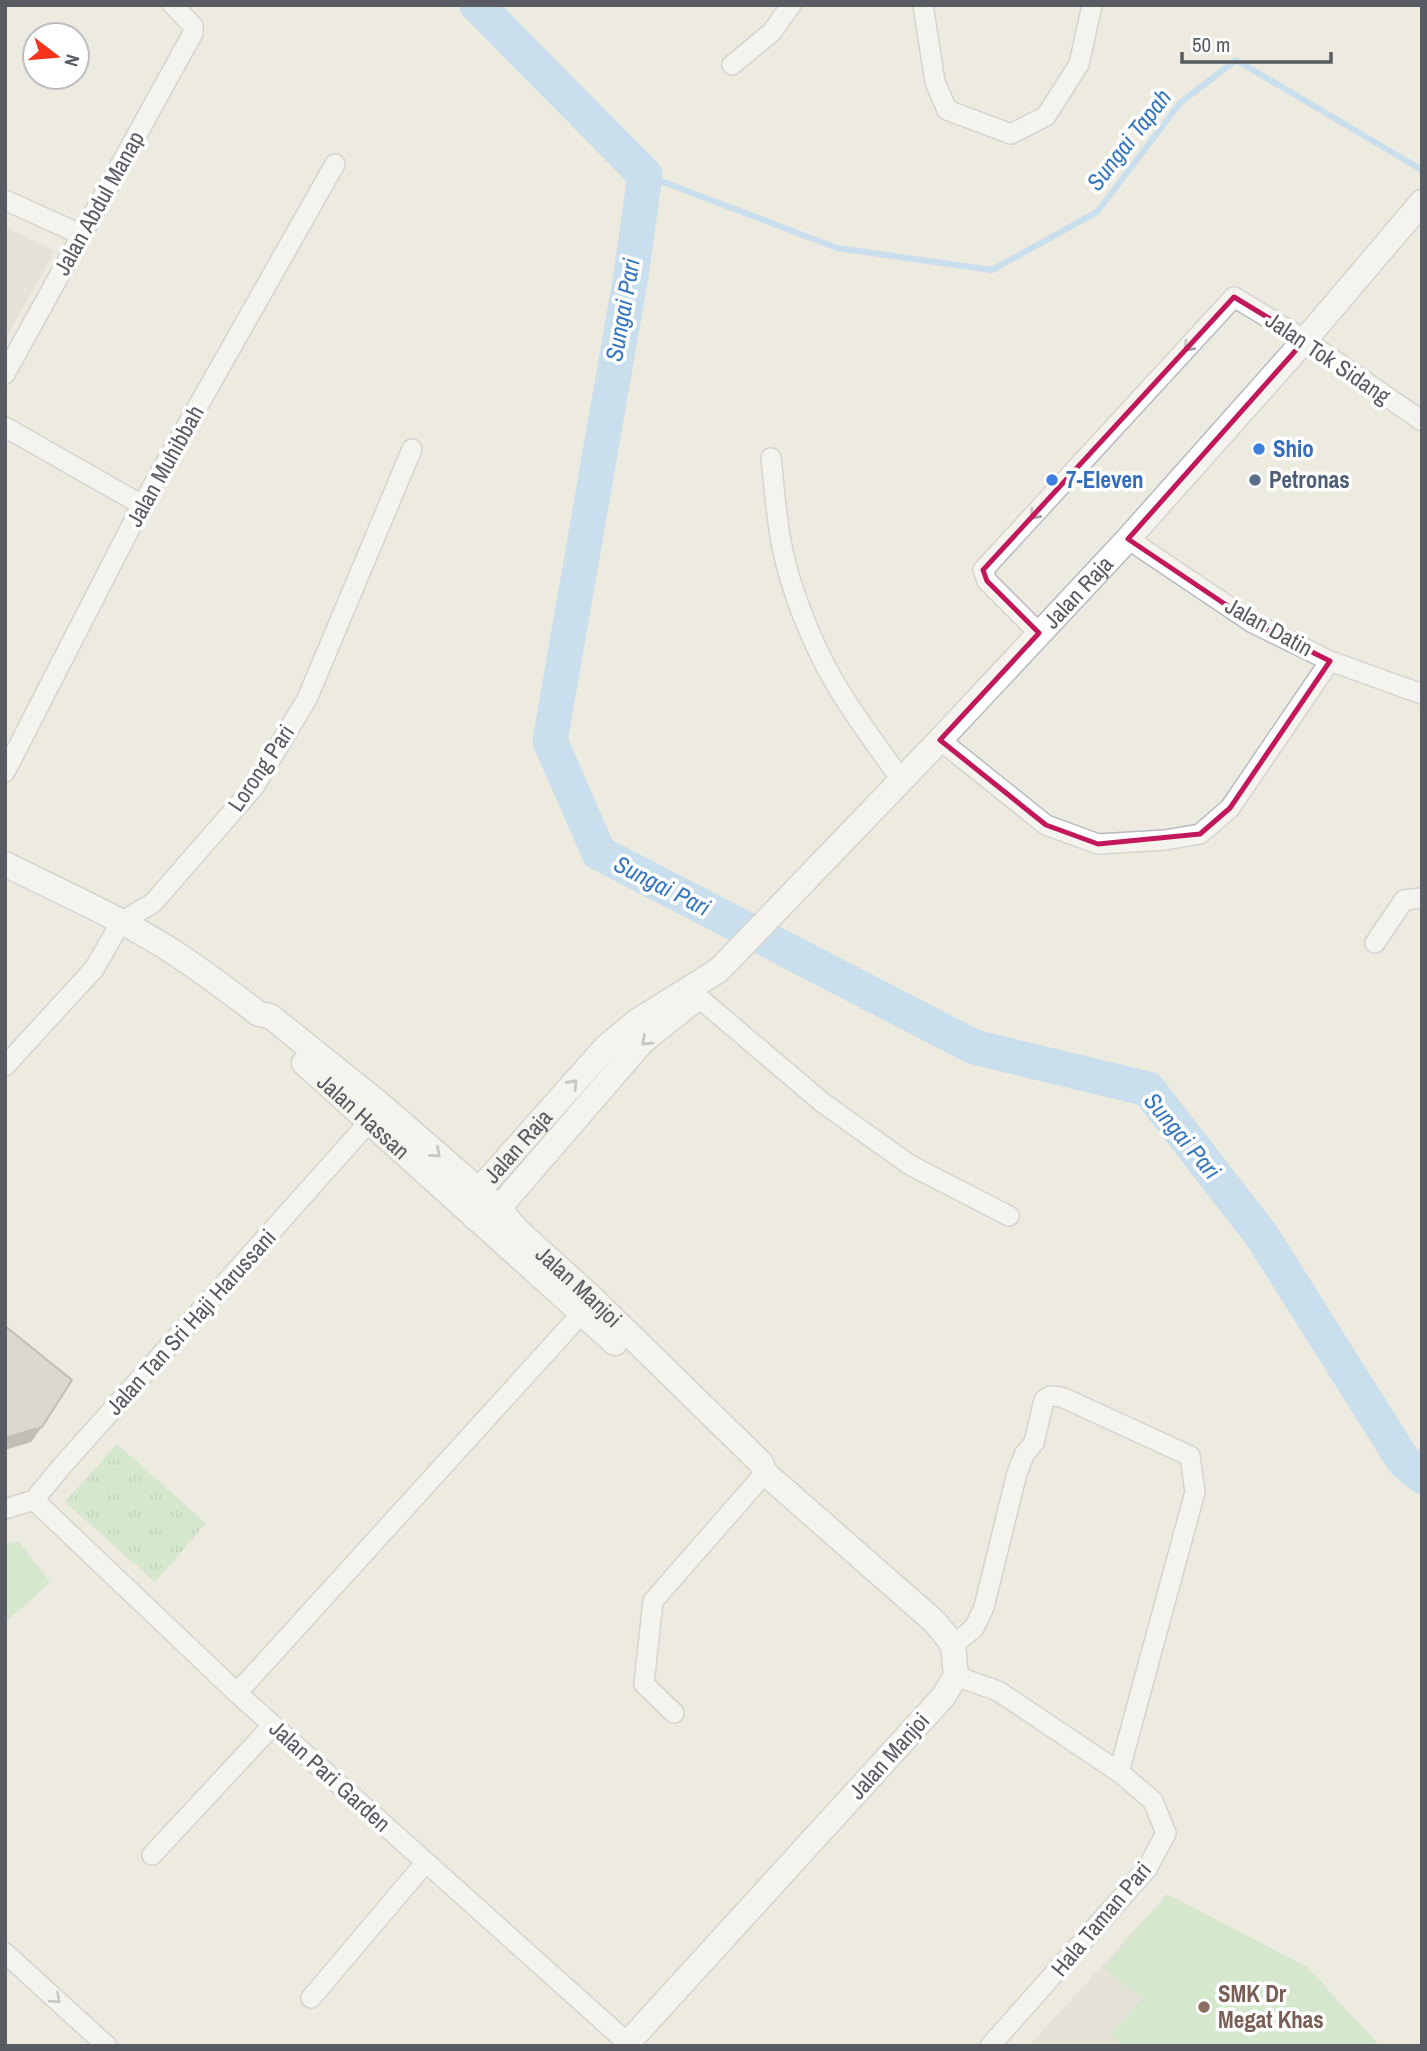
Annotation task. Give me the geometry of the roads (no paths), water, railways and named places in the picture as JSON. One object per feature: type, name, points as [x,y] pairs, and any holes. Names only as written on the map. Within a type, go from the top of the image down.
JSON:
[{"type":"street","name":"Jalan Abdul Manap","points":[[5,374],[193,33],[193,26],[173,5]]},
{"type":"street","points":[[732,65],[772,32],[791,5]]},
{"type":"street","points":[[923,5],[935,82],[947,110],[1011,134],[1046,116],[1079,64],[1092,5]]},
{"type":"street","name":"Jalan Muhibbah","points":[[5,772],[142,505],[335,164]]},
{"type":"street","points":[[5,200],[82,235]]},
{"type":"street","name":"Jalan Raja","points":[[474,1217],[479,1190],[606,1047],[636,1022],[719,970],[1128,539],[1305,340],[1419,205]]},
{"type":"street","name":"Jalan Tok Sidang","points":[[1039,633],[987,581],[984,570],[1234,297],[1305,340],[1422,421]]},
{"type":"street","points":[[5,427],[142,505]]},
{"type":"street","name":"Lorong Pari","points":[[5,1066],[94,969],[121,922],[153,903],[254,787],[307,699],[411,449]]},
{"type":"street","points":[[771,458],[779,531],[796,599],[842,695],[901,780]]},
{"type":"street","name":"Jalan Datin","points":[[1128,539],[1253,623],[1330,661],[1422,694]]},
{"type":"street","points":[[940,740],[1046,825],[1098,844],[1165,840],[1200,834],[1230,808],[1330,661]]},
{"type":"street","name":"Jalan Hassan","points":[[5,864],[165,947],[259,1014],[270,1016],[375,1114],[474,1217]]},
{"type":"street","points":[[1375,943],[1404,900],[1422,898]]},
{"type":"street","name":"Jalan Raja","points":[[474,1217],[499,1208],[643,1041],[712,985],[719,970]]},
{"type":"street","points":[[698,997],[823,1103],[910,1165],[1009,1216]]},
{"type":"street","name":"Jalan Hassan","points":[[375,1114],[479,1190]]},
{"type":"street","name":"Jalan Tan Sri Haji Harussani","points":[[34,1500],[62,1465],[375,1114]]},
{"type":"street","name":"Jalan Manjoi","points":[[479,1190],[499,1208],[517,1230],[591,1297],[761,1463],[765,1473]]},
{"type":"street","name":"Jalan Manjoi","points":[[474,1217],[755,1470],[765,1473],[936,1623],[953,1645]]},
{"type":"street","points":[[237,1693],[582,1313]]},
{"type":"street","points":[[956,1676],[953,1645],[974,1628],[984,1607],[1017,1473],[1025,1453],[1034,1443],[1047,1397],[1054,1395],[1064,1398],[1190,1456],[1195,1492],[1119,1772]]},
{"type":"street","points":[[674,1713],[644,1684],[653,1601],[765,1473]]},
{"type":"street","points":[[5,1509],[34,1500]]},
{"type":"street","name":"Jalan Pari Garden","points":[[34,1500],[237,1693],[628,2045]]},
{"type":"street","name":"Jalan Manjoi","points":[[628,2045],[943,1698],[956,1676]]},
{"type":"street","name":"Hala Taman Pari","points":[[956,1676],[998,1692],[1119,1772],[1153,1801],[1166,1833],[1147,1869],[990,2046]]},
{"type":"street","points":[[152,1855],[273,1725]]},
{"type":"street","points":[[311,1998],[426,1862]]},
{"type":"street","points":[[5,1953],[107,2046]]},
{"type":"waterway","name":"Sungai Pari","points":[[477,5],[645,175],[631,275],[550,741],[599,853],[974,1047],[1148,1089],[1262,1236],[1403,1460],[1422,1476]]},
{"type":"waterway","name":"Sungai Tapah","points":[[645,175],[837,248],[992,270],[1097,212],[1180,103],[1236,60],[1422,170]]},
{"type":"place","name":"Shio","points":[[1259,449]]},
{"type":"place","name":"7-Eleven","points":[[1052,480]]},
{"type":"place","name":"Petronas","points":[[1255,480]]},
{"type":"place","name":"SMK Dr Megat Khas","points":[[1204,2007]]}]
